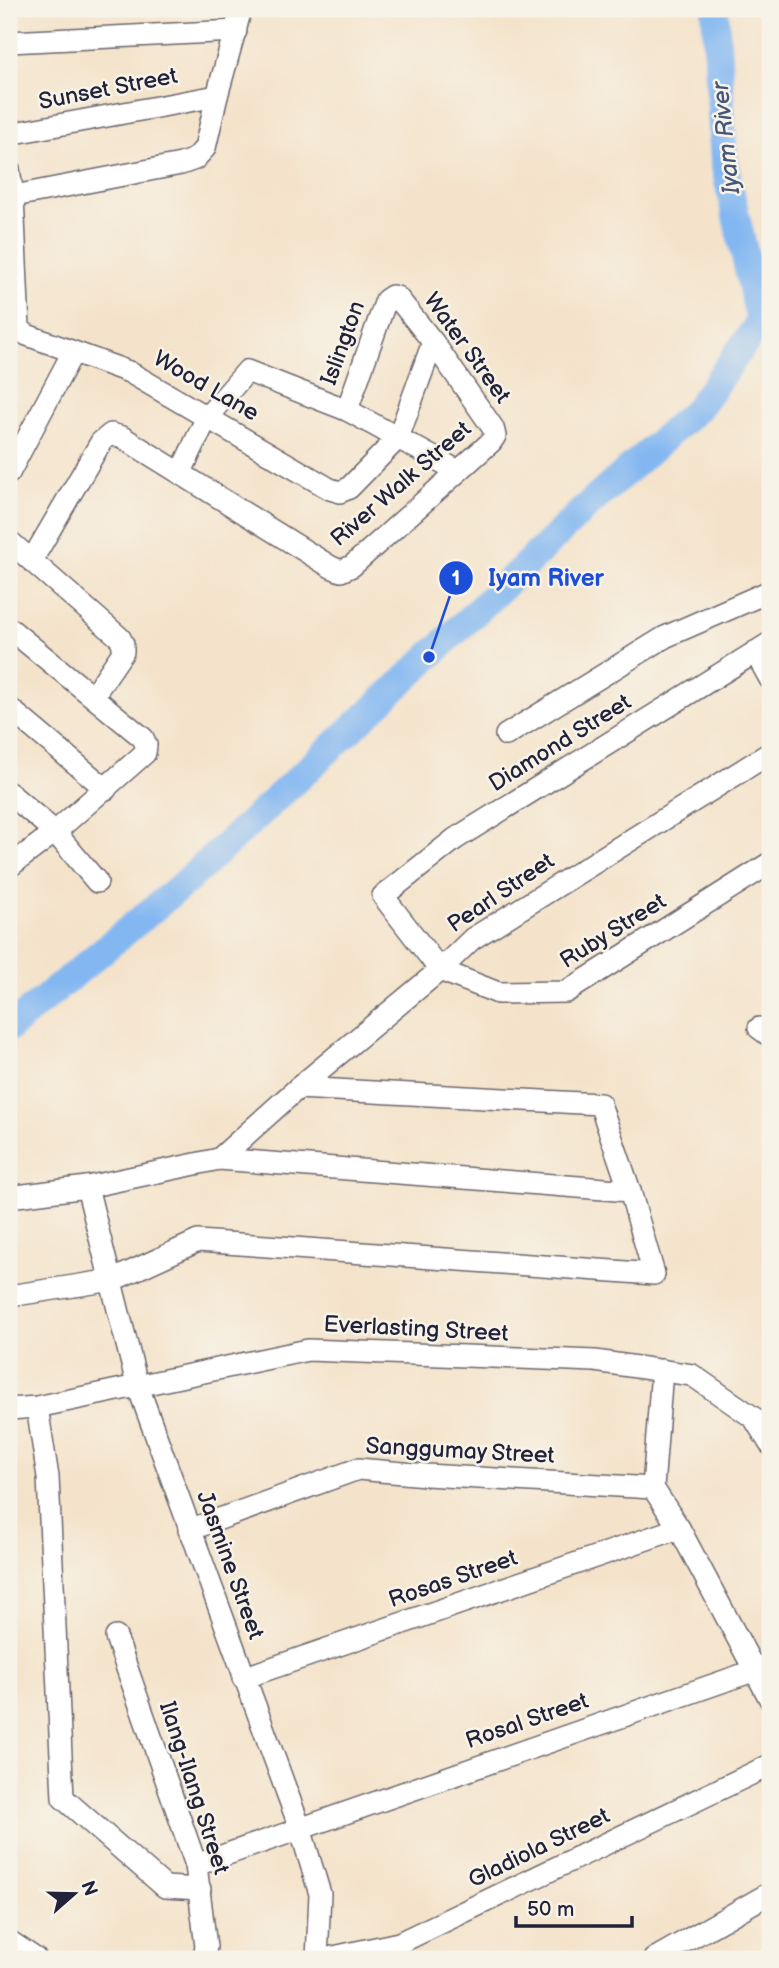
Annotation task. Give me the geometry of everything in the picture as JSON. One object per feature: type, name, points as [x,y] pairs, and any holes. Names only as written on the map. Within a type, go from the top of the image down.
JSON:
[{"type":"street","points":[[11,197],[195,159],[205,148],[242,9]]},
{"type":"street","points":[[9,42],[236,31]]},
{"type":"street","name":"Sunset Street","points":[[9,134],[217,96]]},
{"type":"street","name":"Wood Lane","points":[[9,169],[19,329],[27,335],[129,372],[330,489],[340,492],[349,488],[398,438],[433,342]]},
{"type":"street","name":"Water Street","points":[[392,296],[397,297],[433,342],[493,428],[495,436]]},
{"type":"street","name":"Islington","points":[[347,410],[386,300],[392,296]]},
{"type":"street","points":[[11,463],[73,352]]},
{"type":"street","points":[[32,560],[101,442],[111,434],[122,437],[180,472],[207,417],[247,371],[347,410],[458,471]]},
{"type":"street","name":"River Walk Street","points":[[180,472],[341,571],[352,566],[495,436]]},
{"type":"street","points":[[9,541],[120,638],[123,652],[93,696]]},
{"type":"street","points":[[506,734],[665,637],[770,591]]},
{"type":"street","points":[[9,628],[143,738],[146,745],[145,753],[106,789],[9,867]]},
{"type":"street","points":[[763,648],[770,679]]},
{"type":"street","name":"Diamond Street","points":[[440,970],[383,896],[455,839],[763,648]]},
{"type":"street","points":[[9,708],[106,789]]},
{"type":"street","name":"Pearl Street","points":[[219,1159],[298,1088],[440,970],[472,939],[770,753]]},
{"type":"street","points":[[9,793],[55,832],[97,882]]},
{"type":"street","name":"Ruby Street","points":[[440,970],[498,993],[566,992],[770,863]]},
{"type":"street","points":[[9,1296],[113,1280],[198,1241],[654,1274],[630,1191],[600,1104],[298,1088]]},
{"type":"street","points":[[9,1197],[87,1187],[219,1159],[630,1191]]},
{"type":"street","name":"Jasmine Street","points":[[87,1187],[113,1280],[137,1384],[300,1828],[320,1895],[317,1959]]},
{"type":"street","name":"Everlasting Street","points":[[9,1409],[37,1407],[308,1350],[595,1362],[692,1375],[762,1411],[770,1444]]},
{"type":"street","points":[[662,1370],[653,1488],[762,1667],[770,1699]]},
{"type":"street","points":[[37,1407],[49,1490],[63,1798],[165,1886],[200,1889]]},
{"type":"street","name":"Sanggumay Street","points":[[189,1530],[358,1469],[653,1488]]},
{"type":"street","name":"Rosas Street","points":[[243,1678],[679,1528]]},
{"type":"street","name":"Ilang-Ilang Street","points":[[116,1637],[196,1866],[206,1947],[203,1959]]},
{"type":"street","name":"Rosal Street","points":[[196,1866],[762,1667]]},
{"type":"street","name":"Gladiola Street","points":[[324,1959],[400,1943],[770,1765]]},
{"type":"street","points":[[654,1959],[770,1893]]},
{"type":"street","points":[[9,1941],[36,1959]]},
{"type":"waterway","name":"Iyam River","points":[[9,1028],[187,881],[585,508],[697,409],[760,322],[724,163],[715,9]]},
{"type":"place","name":"Iyam River","points":[[429,657]]}]
